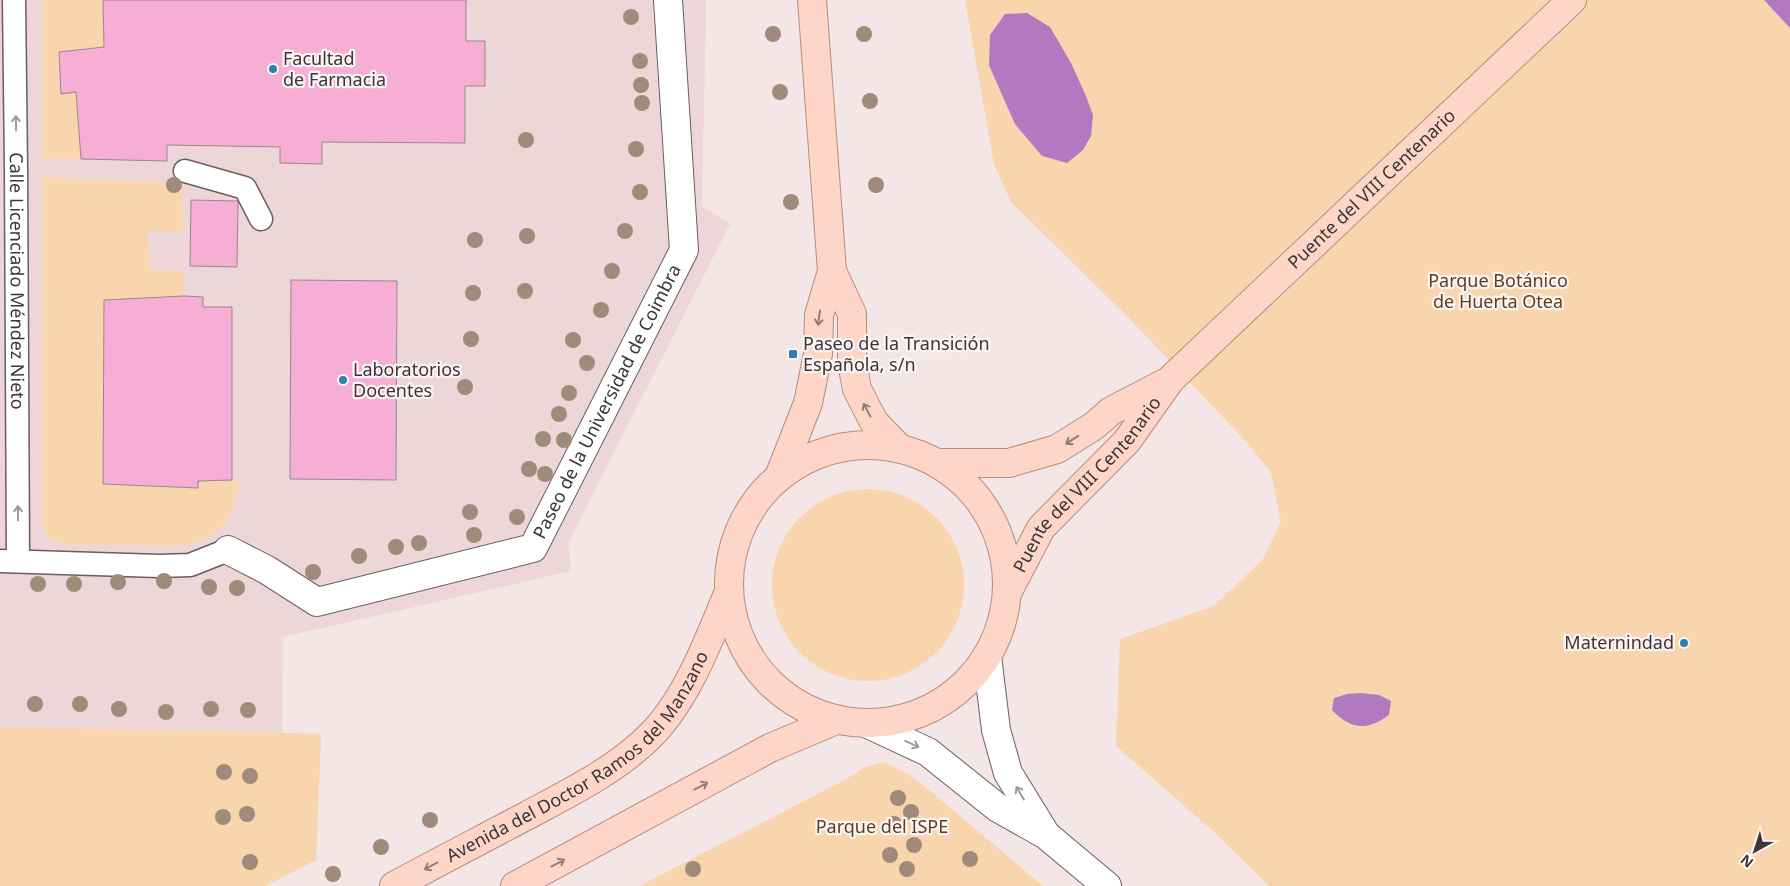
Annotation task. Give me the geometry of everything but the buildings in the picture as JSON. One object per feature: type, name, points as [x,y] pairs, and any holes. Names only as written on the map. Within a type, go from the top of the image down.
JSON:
[{"type":"main road","points":[[812,0],[832,271],[852,314],[852,364],[857,388],[874,422],[898,447]]},
{"type":"main road","name":"Puente del VIII Centenario","points":[[1007,593],[1041,528],[1133,434],[1171,379],[1572,0]]},
{"type":"main road","points":[[780,477],[808,402],[818,354],[818,315],[832,271]]},
{"type":"main road","name":"Puente del VIII Centenario","points":[[938,463],[1009,463],[1057,449],[1094,426],[1111,411],[1171,379]]},
{"type":"main road","points":[[854,444],[898,447],[938,463],[969,487],[991,518],[1004,555],[1007,593],[1001,625],[987,656],[956,692],[915,715],[868,724],[836,720],[795,704],[761,676],[738,638],[727,596],[734,546],[754,508],[780,477],[811,455],[854,444]]},
{"type":"main road","name":"Avenida del Doctor Ramos del Manzano","points":[[394,886],[581,786],[638,748],[656,730],[679,698],[705,650],[727,596]]},
{"type":"main road","points":[[515,886],[770,748],[836,720]]},
{"type":"street","name":"Paseo de la Universidad de Coimbra","points":[[228,550],[267,570],[317,602],[533,548],[684,250],[668,0]]},
{"type":"street","points":[[987,656],[996,730],[1008,773],[1046,835]]},
{"type":"street","points":[[868,724],[928,752],[998,808],[1046,835],[1107,886]]},
{"type":"lane","name":"Calle Licenciado Méndez Nieto","points":[[9,561],[16,168],[14,0]]},
{"type":"lane","points":[[185,171],[245,188],[261,219]]},
{"type":"lane","name":"Paseo de la Universidad de Coimbra","points":[[9,561],[190,566],[228,550]]},
{"type":"shaded area","points":[[0,0],[706,0],[702,206],[730,224],[568,543],[571,571],[283,637],[282,733],[321,734],[316,860],[265,886],[0,886]]},
{"type":"shaded area","points":[[1764,0],[1790,0],[1790,28]]},
{"type":"shaded area","points":[[1027,13],[1050,27],[1071,63],[1093,115],[1091,136],[1083,150],[1067,163],[1042,156],[1015,124],[989,65],[990,35],[1005,14]]},
{"type":"shaded area","points":[[1360,693],[1379,695],[1391,701],[1389,715],[1373,724],[1359,726],[1353,725],[1339,717],[1332,710],[1334,698]]},
{"type":"green space","points":[[43,0],[103,0],[104,47],[59,53],[61,94],[76,92],[81,159],[43,159]]},
{"type":"green space","name":"Parque Botánico de Huerta Otea","points":[[965,0],[1764,0],[1790,28],[1790,886],[1269,886],[1213,831],[1116,746],[1120,639],[1214,606],[1263,559],[1281,522],[1271,473],[1252,448],[1129,318],[1011,202],[994,164]]},
{"type":"green space","points":[[43,177],[182,183],[183,232],[147,231],[150,270],[183,271],[184,296],[104,301],[103,484],[197,488],[198,481],[240,481],[235,504],[224,523],[217,531],[197,542],[174,546],[66,544],[48,537],[42,526]]},
{"type":"green space","points":[[868,489],[887,491],[905,496],[921,505],[936,517],[948,532],[957,548],[962,566],[964,585],[962,604],[957,622],[948,638],[936,653],[921,665],[905,674],[887,679],[868,681],[849,679],[831,674],[815,665],[800,653],[788,638],[779,622],[774,604],[772,585],[774,566],[779,548],[788,532],[800,517],[815,505],[831,496],[849,491]]},
{"type":"green space","points":[[0,727],[321,734],[316,860],[265,886],[0,886]]},
{"type":"green space","name":"Parque del ISPE","points":[[884,762],[922,784],[1043,886],[639,886],[843,781],[865,767]]},
{"type":"place","name":"Facultad de Farmacia","points":[[273,69]]},
{"type":"place","name":"Paseo de la Transición Española, s/n","points":[[793,354]]},
{"type":"place","name":"Laboratorios Docentes","points":[[343,380]]},
{"type":"place","name":"Maternindad","points":[[1684,643]]}]
